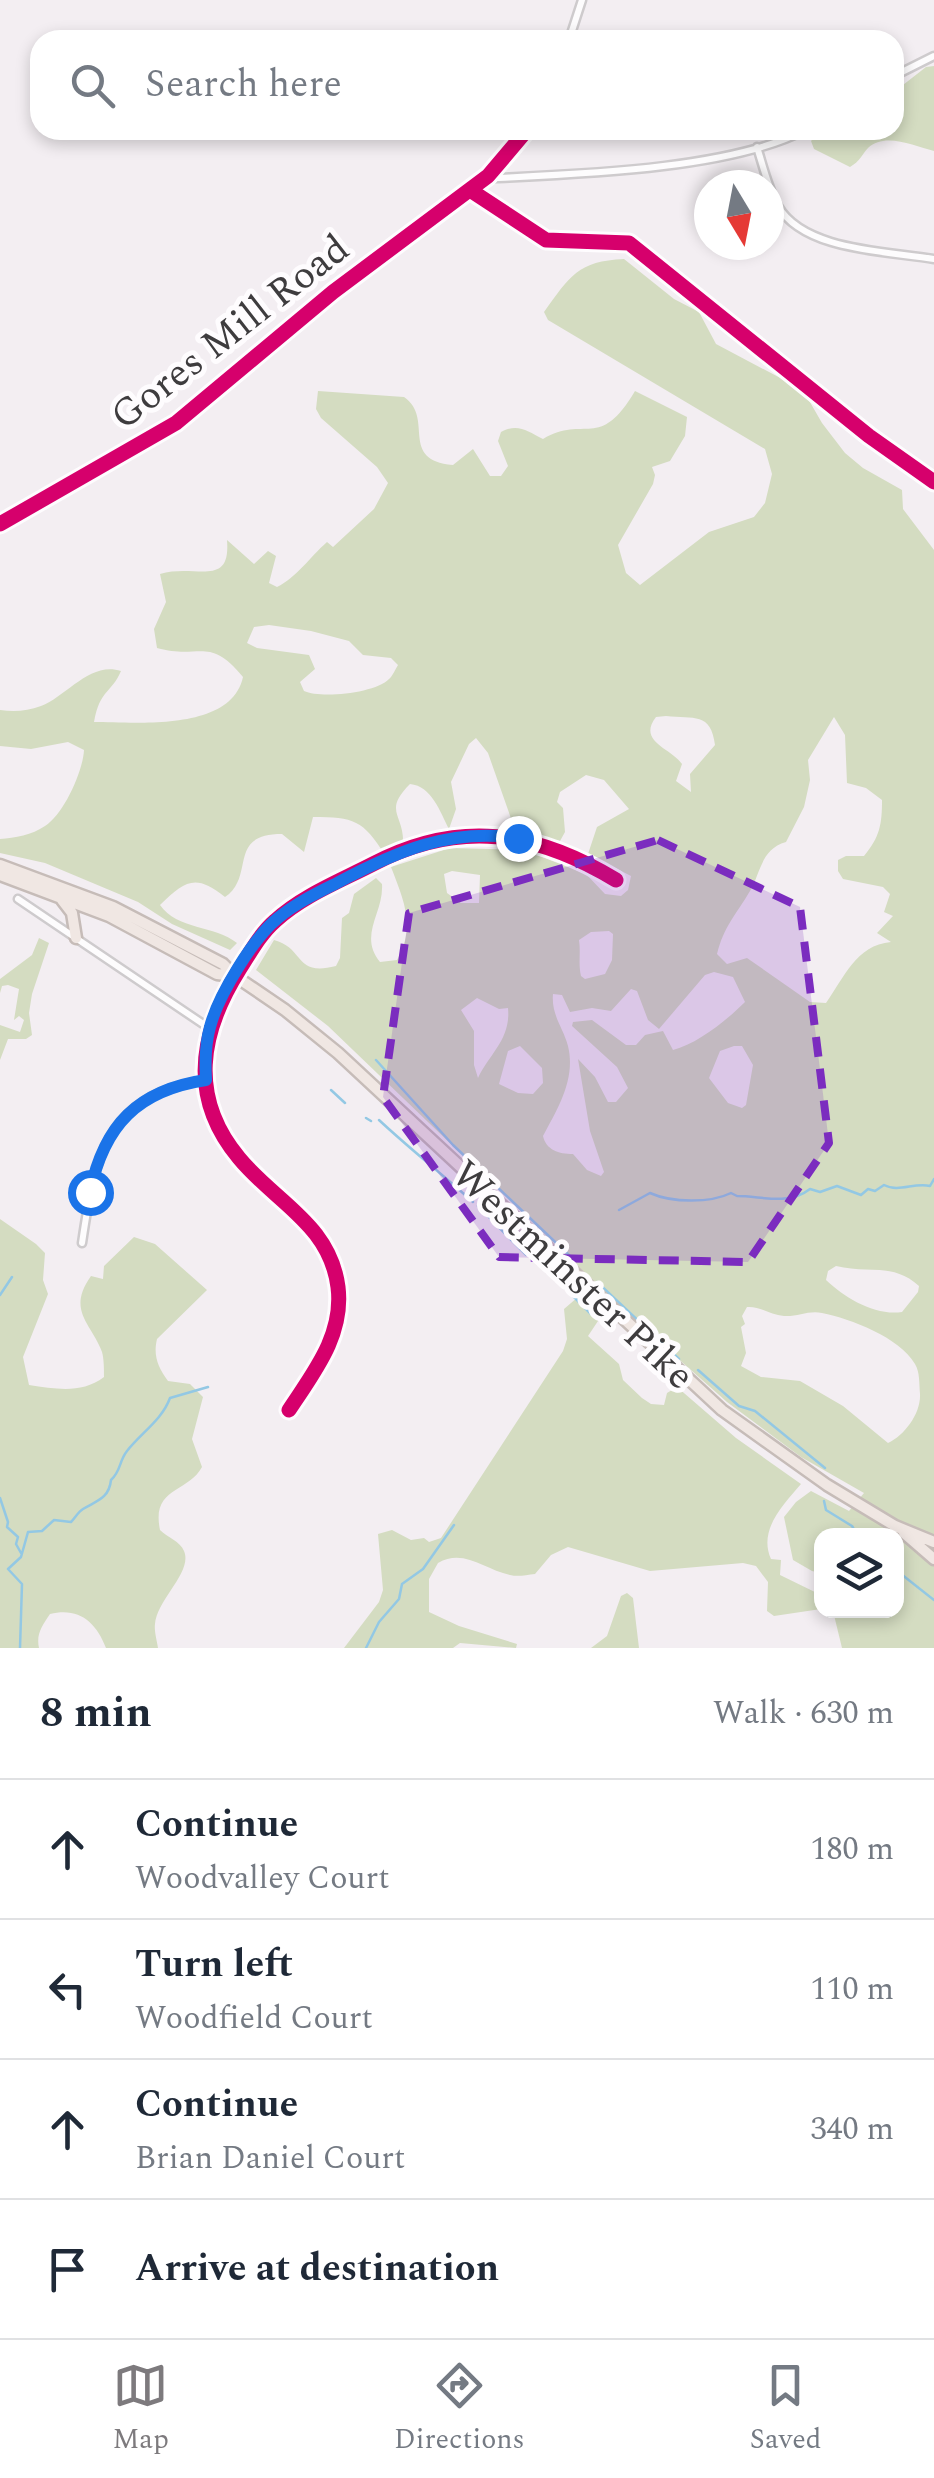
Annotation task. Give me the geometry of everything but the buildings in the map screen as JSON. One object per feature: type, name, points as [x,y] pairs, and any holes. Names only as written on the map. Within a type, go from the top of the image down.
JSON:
[{"type":"highway","name":"Westminster Pike","points":[[0,864],[113,907],[224,964],[338,1053],[722,1410],[801,1468],[896,1526],[934,1542]]},
{"type":"highway","name":"Westminster Pike","points":[[0,875],[141,931],[216,974],[235,976]]},
{"type":"highway","points":[[58,895],[72,913],[76,938]]},
{"type":"highway","points":[[896,1526],[934,1559]]},
{"type":"street","points":[[572,30],[582,0]]},
{"type":"street","points":[[904,71],[934,56]]},
{"type":"street","name":"Gores Mill Road","points":[[0,524],[176,423],[332,292],[488,176],[519,140]]},
{"type":"street","points":[[488,176],[506,178],[644,167],[778,140]]},
{"type":"street","points":[[757,147],[778,206],[802,231],[824,241],[934,260]]},
{"type":"street","points":[[470,190],[546,240],[629,244],[879,443],[934,482]]},
{"type":"street","points":[[289,1410],[333,1337],[339,1300],[333,1264],[311,1225],[249,1170],[230,1148],[212,1112],[206,1080],[209,1028],[235,976],[256,942],[278,918],[381,860],[429,842],[483,835],[518,838],[561,850],[616,880]]},
{"type":"street","points":[[18,899],[209,1028]]},
{"type":"street","points":[[82,1244],[96,1161],[110,1136],[128,1114],[156,1094],[206,1080]]},
{"type":"highlighted area","points":[[658,840],[800,907],[829,1143],[748,1262],[499,1257],[383,1097],[409,913]]},
{"type":"green space","points":[[934,66],[934,151],[883,141],[868,148],[850,167],[814,149],[812,140],[904,140],[904,84],[926,67]]},
{"type":"green space","points":[[624,259],[674,299],[699,312],[716,344],[803,390],[845,453],[902,490],[903,509],[934,550],[934,1648],[842,1648],[835,1618],[904,1618],[904,1528],[814,1528],[814,1571],[793,1560],[784,1517],[796,1502],[811,1491],[849,1511],[864,1493],[801,1457],[727,1402],[630,1316],[328,1026],[256,970],[274,940],[313,968],[336,966],[342,918],[349,913],[354,894],[376,878],[382,884],[382,895],[371,942],[380,962],[397,960],[407,925],[391,867],[450,848],[524,850],[586,874],[605,894],[621,896],[628,890],[631,876],[588,854],[597,827],[629,809],[604,780],[586,775],[560,792],[557,802],[563,808],[565,832],[560,841],[522,833],[514,827],[488,753],[476,738],[469,744],[451,782],[456,809],[449,829],[430,795],[410,784],[396,807],[403,845],[385,855],[356,823],[313,817],[304,852],[282,834],[265,836],[248,848],[239,878],[225,897],[206,885],[191,883],[160,905],[176,919],[237,943],[230,950],[172,924],[138,902],[45,863],[0,853],[0,839],[35,832],[59,812],[76,780],[84,750],[68,742],[31,749],[0,746],[0,710],[21,711],[41,706],[89,675],[110,669],[121,671],[99,703],[94,722],[180,720],[221,707],[235,695],[243,677],[231,664],[221,656],[203,651],[157,648],[154,629],[166,602],[160,574],[217,569],[227,555],[227,540],[254,564],[268,551],[276,556],[269,583],[277,587],[327,542],[333,547],[374,509],[388,483],[377,467],[321,418],[316,409],[318,391],[404,397],[417,416],[426,455],[436,462],[453,465],[473,449],[490,476],[501,476],[508,466],[498,441],[507,429],[518,428],[543,439],[558,432],[591,429],[611,421],[635,391],[687,417],[685,436],[670,461],[652,467],[653,484],[618,545],[626,573],[640,585],[709,532],[754,517],[765,503],[772,474],[765,449],[548,320],[544,312],[569,280],[596,263]],"holes":[[[269,625],[311,631],[349,641],[363,655],[391,658],[398,665],[389,679],[373,688],[348,693],[304,691],[300,682],[315,669],[309,655],[257,648],[247,643],[254,627]],[[666,716],[700,719],[710,727],[715,745],[690,774],[691,792],[676,781],[682,764],[653,739],[651,726],[656,717]],[[834,717],[845,735],[847,783],[866,788],[882,800],[881,823],[874,843],[864,856],[838,860],[838,871],[843,879],[883,887],[890,894],[884,912],[893,916],[877,933],[891,942],[879,944],[860,956],[826,1003],[810,1002],[747,958],[727,964],[717,954],[767,856],[786,842],[804,807],[810,780],[808,760]],[[452,871],[480,875],[479,903],[461,903],[447,893],[444,874]],[[591,932],[613,934],[612,960],[605,974],[585,979],[581,976],[579,940]],[[714,972],[733,977],[745,1002],[711,1030],[673,1050],[663,1031],[645,1035],[636,1045],[626,1045],[592,1020],[573,1022],[572,1026],[617,1067],[628,1088],[616,1102],[608,1102],[595,1077],[578,1059],[590,1131],[604,1172],[601,1176],[587,1170],[573,1154],[550,1148],[543,1136],[564,1093],[570,1070],[553,994],[562,995],[570,1012],[592,1008],[611,1011],[631,989],[637,991],[648,1020],[659,1029],[705,975]],[[477,998],[499,1009],[508,1008],[503,1037],[478,1078],[474,1031],[461,1010]],[[520,1046],[542,1068],[543,1083],[533,1094],[518,1093],[499,1084],[508,1051]],[[742,1046],[753,1065],[746,1105],[742,1108],[728,1103],[709,1078],[720,1051]],[[836,1266],[889,1271],[919,1286],[902,1312],[892,1313],[861,1304],[826,1280],[828,1271]],[[747,1307],[752,1307],[784,1316],[822,1313],[873,1331],[898,1345],[917,1367],[920,1401],[915,1416],[888,1443],[843,1406],[800,1381],[761,1377],[741,1366],[746,1353],[741,1327],[745,1324],[742,1316]]]},
{"type":"green space","points":[[39,938],[49,943],[32,994],[32,1035],[8,1039],[0,1060],[0,1025],[20,1032],[24,1020],[19,1016],[14,1020],[19,989],[2,986],[0,993],[0,979],[32,955]]},
{"type":"green space","points":[[0,1219],[45,1253],[43,1280],[48,1294],[23,1357],[29,1385],[78,1388],[104,1377],[102,1352],[83,1317],[81,1299],[91,1276],[103,1279],[104,1266],[134,1237],[155,1244],[207,1290],[157,1339],[156,1345],[157,1361],[168,1381],[190,1384],[203,1397],[192,1439],[202,1467],[166,1498],[159,1516],[160,1530],[180,1545],[185,1559],[184,1568],[157,1615],[158,1648],[106,1648],[92,1624],[78,1615],[60,1612],[50,1614],[44,1622],[39,1648],[0,1648]]},
{"type":"green space","points":[[578,1297],[594,1309],[598,1321],[588,1336],[619,1364],[623,1380],[642,1398],[664,1405],[667,1393],[677,1387],[736,1438],[801,1484],[774,1519],[768,1548],[771,1559],[781,1560],[780,1575],[814,1592],[814,1610],[774,1616],[767,1611],[768,1582],[756,1566],[743,1563],[650,1571],[568,1547],[551,1555],[535,1574],[510,1575],[457,1558],[438,1563],[429,1579],[429,1612],[517,1644],[516,1648],[460,1643],[453,1648],[344,1648],[379,1602],[383,1590],[378,1534],[392,1530],[411,1540],[424,1538],[429,1542],[441,1538],[563,1351],[567,1339],[564,1309]]},
{"type":"green space","points":[[627,1593],[633,1598],[639,1648],[591,1648],[607,1636],[621,1596]]},
{"type":"waterway","points":[[376,1060],[453,1145],[572,1258]]},
{"type":"waterway","points":[[331,1090],[345,1103]]},
{"type":"waterway","points":[[366,1118],[371,1121]]},
{"type":"waterway","points":[[379,1120],[473,1202]]},
{"type":"waterway","points":[[619,1210],[650,1193],[680,1200],[713,1199],[731,1193],[784,1199],[810,1189],[820,1192],[837,1186],[861,1195],[884,1185],[930,1186],[934,1179]]},
{"type":"waterway","points":[[478,1206],[526,1255]]},
{"type":"waterway","points":[[0,1295],[12,1277]]},
{"type":"waterway","points":[[597,1282],[679,1359]]},
{"type":"waterway","points":[[565,1288],[591,1314]]},
{"type":"waterway","points":[[698,1370],[739,1406],[755,1411],[825,1468]]},
{"type":"waterway","points":[[20,1648],[22,1584],[8,1569],[21,1557],[28,1532],[42,1531],[54,1520],[71,1522],[81,1510],[101,1499],[124,1455],[157,1420],[170,1398],[208,1387]]},
{"type":"waterway","points":[[0,1498],[7,1527],[18,1537],[16,1544],[21,1553]]},
{"type":"waterway","points":[[824,1501],[826,1510],[853,1528]]},
{"type":"waterway","points":[[366,1648],[379,1622],[399,1599],[402,1584],[423,1569],[454,1525]]},
{"type":"waterway","points":[[904,1576],[934,1600]]},
{"type":"cycle path","points":[[0,524],[176,423],[333,292],[488,176],[519,140]]},
{"type":"cycle path","points":[[470,190],[546,240],[629,243],[869,436],[934,482]]},
{"type":"cycle path","points":[[289,1410],[332,1337],[339,1305],[338,1287],[333,1265],[313,1230],[239,1158],[212,1112],[206,1088],[208,1041],[215,1017],[239,970],[265,932],[297,904],[373,864],[436,841],[466,836],[526,842],[556,850],[616,880]]},
{"type":"route","points":[[90,1192],[96,1161],[128,1114],[161,1092],[206,1080],[209,1028],[216,1008],[256,942],[278,918],[309,898],[414,846],[463,836],[518,838]]}]
